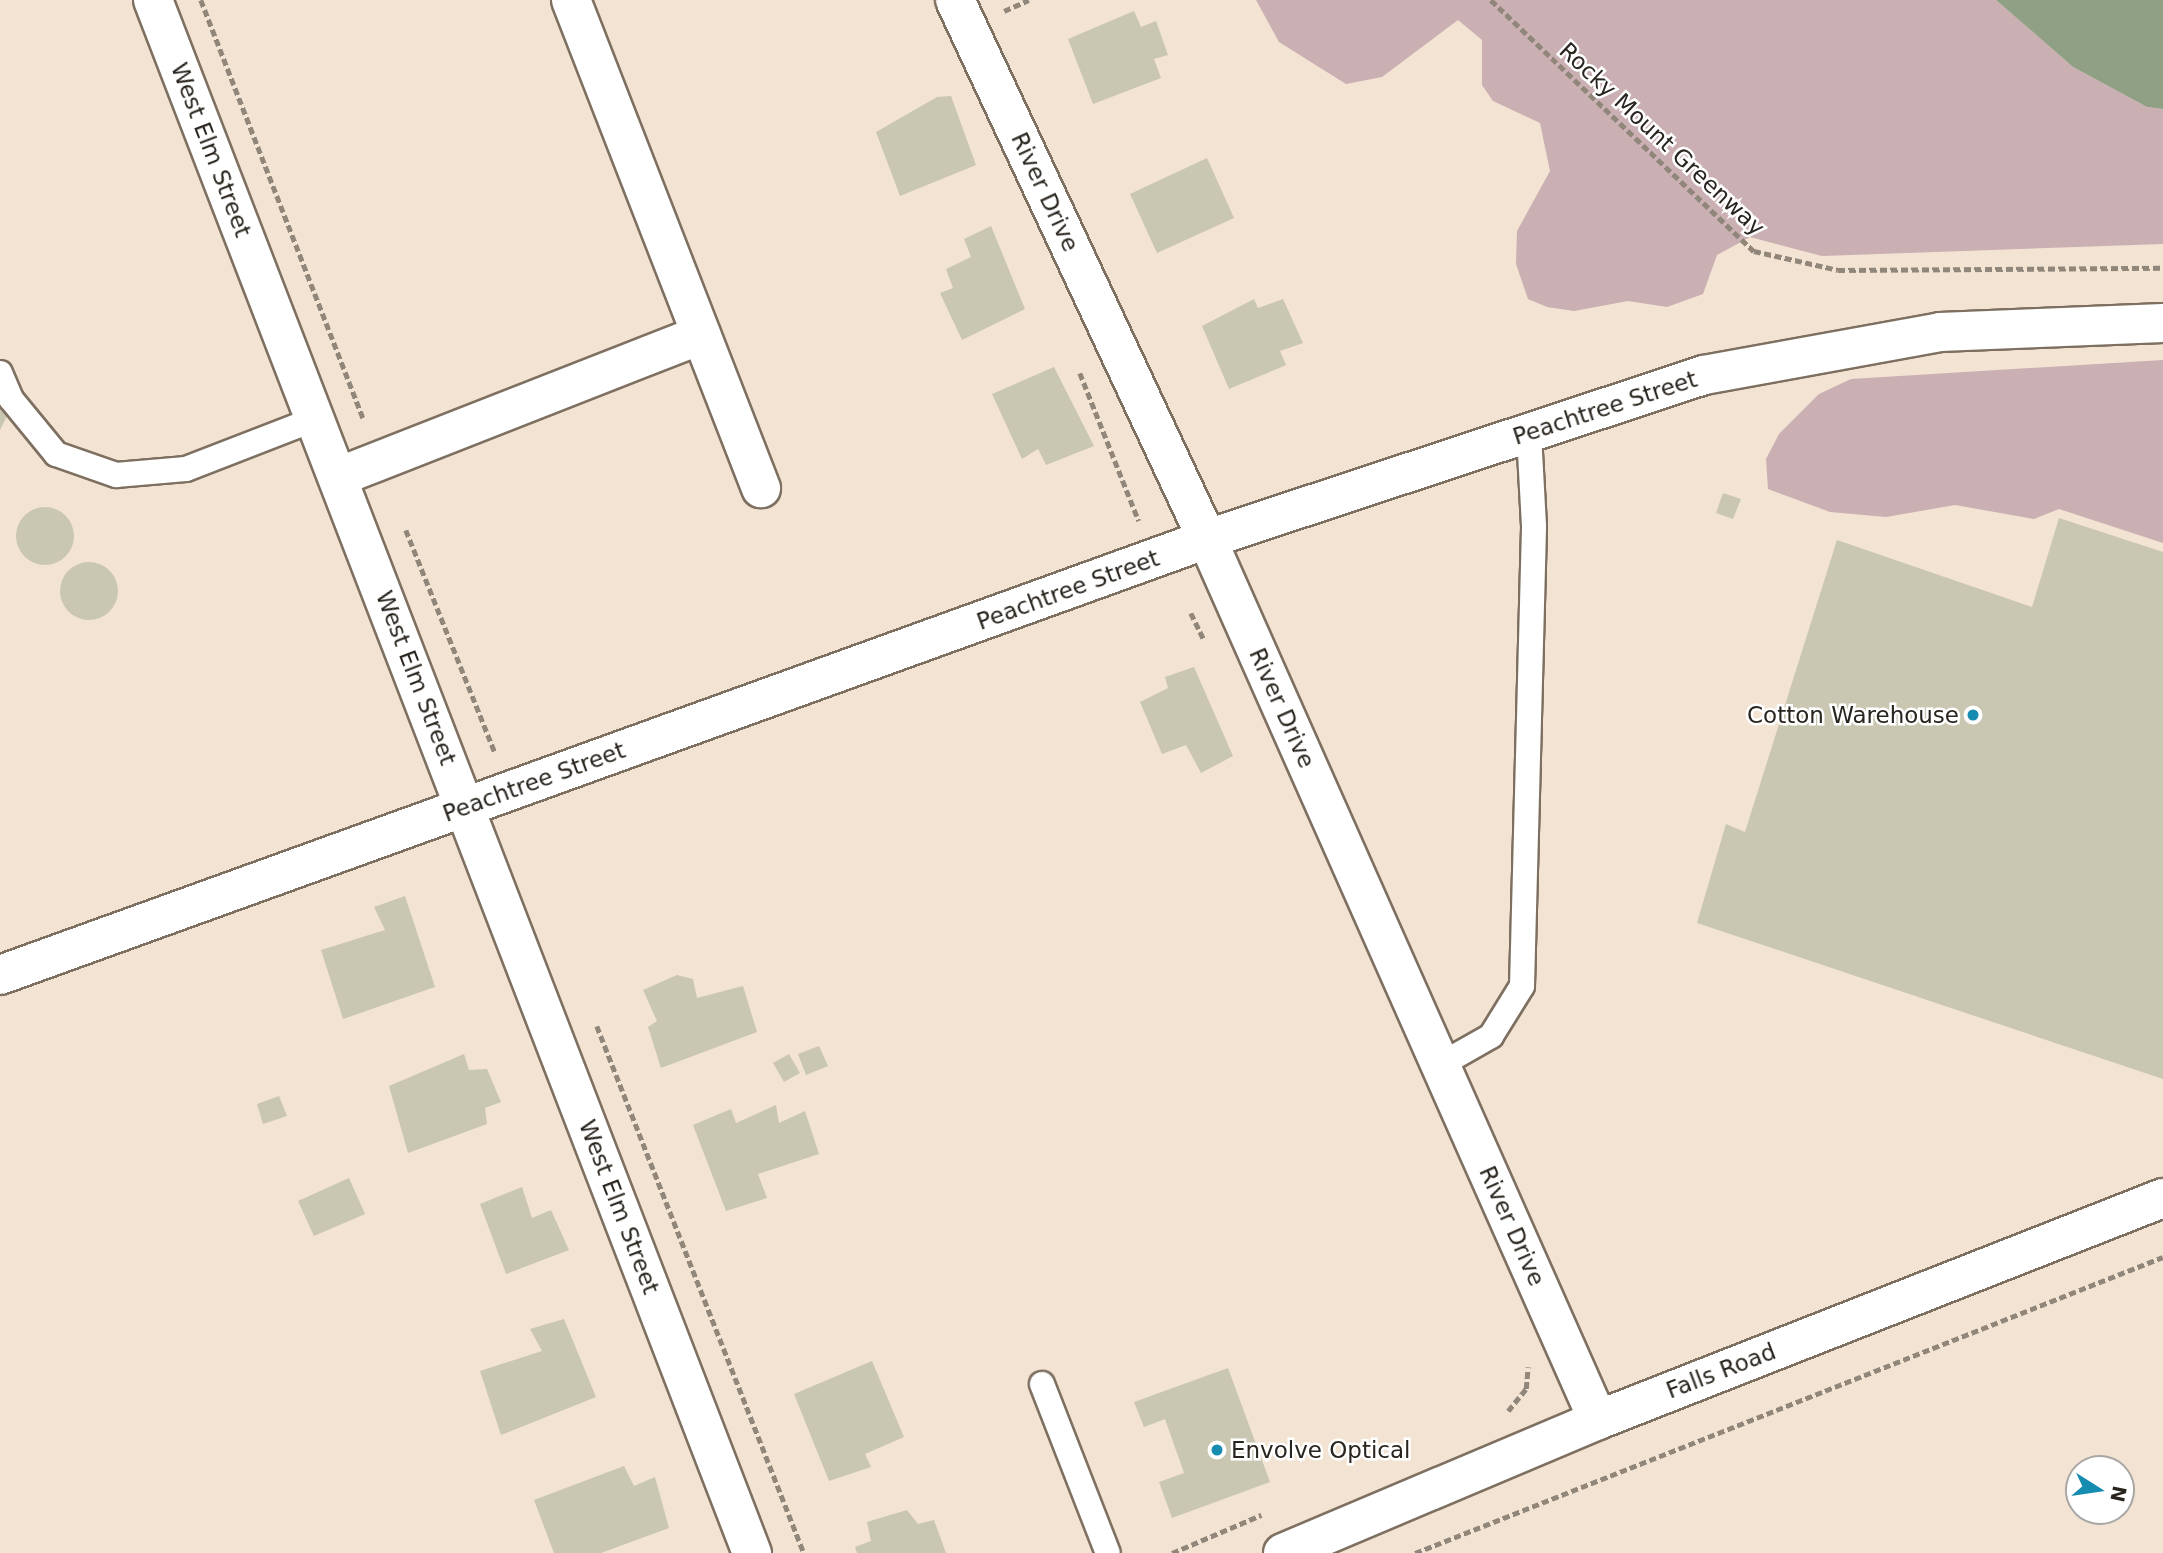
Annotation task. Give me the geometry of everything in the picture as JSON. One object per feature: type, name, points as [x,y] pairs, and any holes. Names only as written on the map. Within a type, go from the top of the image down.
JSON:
[{"type":"street","name":"West Elm Street","points":[[153,0],[752,1553]]},
{"type":"street","points":[[571,0],[761,488]]},
{"type":"street","name":"River Drive","points":[[956,0],[1207,540],[1598,1420]]},
{"type":"street","name":"Peachtree Street","points":[[0,975],[1162,555],[1704,375],[1796,354],[1940,332],[2163,323]]},
{"type":"street","points":[[338,477],[701,335]]},
{"type":"street","name":"Falls Road","points":[[1283,1553],[1598,1420],[2163,1198]]},
{"type":"lane","points":[[0,373],[11,399],[56,454],[116,475],[186,469],[315,419]]},
{"type":"lane","points":[[1440,1065],[1491,1036],[1522,986],[1534,526],[1529,433]]},
{"type":"lane","points":[[1042,1384],[1108,1553]]},
{"type":"path","points":[[201,0],[364,420]]},
{"type":"path","points":[[995,15],[1029,0]]},
{"type":"path","name":"Rocky Mount Greenway","points":[[1491,0],[1754,251],[1838,270],[2163,268]]},
{"type":"path","points":[[1137,518],[1162,555],[1209,645]]},
{"type":"path","points":[[404,526],[497,759]]},
{"type":"path","points":[[593,1016],[804,1553]]},
{"type":"path","points":[[1415,1553],[2163,1257]]},
{"type":"path","points":[[1494,1418],[1526,1389],[1522,1352]]},
{"type":"path","points":[[1172,1553],[1275,1510]]},
{"type":"shaded area","points":[[1256,0],[1996,0],[2073,67],[2147,107],[2163,109],[2163,244],[1822,256],[1750,237],[1717,255],[1703,294],[1667,307],[1628,301],[1574,311],[1547,307],[1528,299],[1516,264],[1517,231],[1550,171],[1540,123],[1493,101],[1482,85],[1482,40],[1458,20],[1382,77],[1346,84],[1279,42]]},
{"type":"shaded area","points":[[1996,0],[2163,0],[2163,109],[2147,107],[2073,67]]},
{"type":"shaded area","points":[[2163,360],[2163,543],[2059,509],[2034,519],[1955,505],[1886,517],[1830,512],[1768,489],[1766,459],[1779,434],[1819,394],[1851,379]]},
{"type":"building","points":[[1134,11],[1141,27],[1156,21],[1168,55],[1154,59],[1161,78],[1093,104],[1068,39]]},
{"type":"building","points":[[951,96],[976,165],[900,196],[876,132],[937,97]]},
{"type":"building","points":[[1207,158],[1234,218],[1157,253],[1130,194]]},
{"type":"building","points":[[991,226],[1025,309],[962,340],[940,293],[953,288],[946,269],[971,257],[964,239]]},
{"type":"building","points":[[1254,299],[1258,308],[1283,299],[1303,343],[1280,351],[1286,365],[1229,389],[1202,326]]},
{"type":"building","points":[[1054,367],[1094,446],[1046,465],[1038,449],[1022,459],[992,394]]},
{"type":"building","points":[[0,410],[8,414],[0,430]]},
{"type":"building","points":[[1723,493],[1741,499],[1733,519],[1716,513]]},
{"type":"building","points":[[45,507],[56,509],[69,520],[74,536],[72,547],[61,560],[45,565],[34,563],[21,552],[16,536],[18,525],[29,512]]},
{"type":"building","name":"Cotton Warehouse","points":[[2059,518],[2163,552],[2163,1079],[1697,923],[1726,824],[1745,832],[1837,540],[2032,607]]},
{"type":"building","points":[[83,562],[95,562],[110,570],[118,585],[118,597],[110,612],[95,620],[83,620],[68,612],[60,597],[60,585],[68,570]]},
{"type":"building","points":[[1194,667],[1233,756],[1201,773],[1186,745],[1162,754],[1140,702],[1168,688],[1165,677]]},
{"type":"building","points":[[405,896],[435,987],[343,1019],[321,950],[385,930],[374,907]]},
{"type":"building","points":[[677,975],[693,979],[697,998],[743,986],[757,1032],[661,1068],[648,1027],[657,1021],[643,990]]},
{"type":"building","points":[[819,1046],[828,1066],[806,1075],[798,1054]]},
{"type":"building","points":[[464,1054],[469,1070],[487,1069],[501,1102],[485,1108],[487,1124],[408,1153],[389,1086]]},
{"type":"building","points":[[789,1054],[800,1073],[784,1082],[773,1063]]},
{"type":"building","points":[[279,1096],[287,1116],[263,1124],[257,1104]]},
{"type":"building","points":[[776,1105],[779,1123],[805,1111],[819,1154],[758,1174],[767,1198],[726,1211],[693,1125],[731,1109],[736,1123]]},
{"type":"building","points":[[349,1178],[365,1214],[314,1236],[298,1201]]},
{"type":"building","points":[[522,1187],[532,1218],[551,1210],[569,1250],[506,1274],[480,1204]]},
{"type":"building","points":[[564,1319],[596,1397],[501,1435],[480,1371],[542,1351],[530,1329]]},
{"type":"building","points":[[872,1361],[904,1437],[865,1454],[871,1467],[829,1481],[794,1394]]},
{"type":"building","name":"Envolve Optical","points":[[1228,1368],[1270,1482],[1172,1518],[1159,1482],[1184,1473],[1165,1419],[1144,1427],[1134,1402]]},
{"type":"building","points":[[624,1466],[634,1486],[655,1477],[669,1528],[601,1553],[554,1553],[534,1500]]},
{"type":"building","points":[[907,1510],[918,1524],[934,1520],[946,1553],[857,1553],[855,1547],[871,1541],[867,1522]]},
{"type":"place","name":"Cotton Warehouse","points":[[1973,715]]},
{"type":"place","name":"Envolve Optical","points":[[1217,1450]]}]
